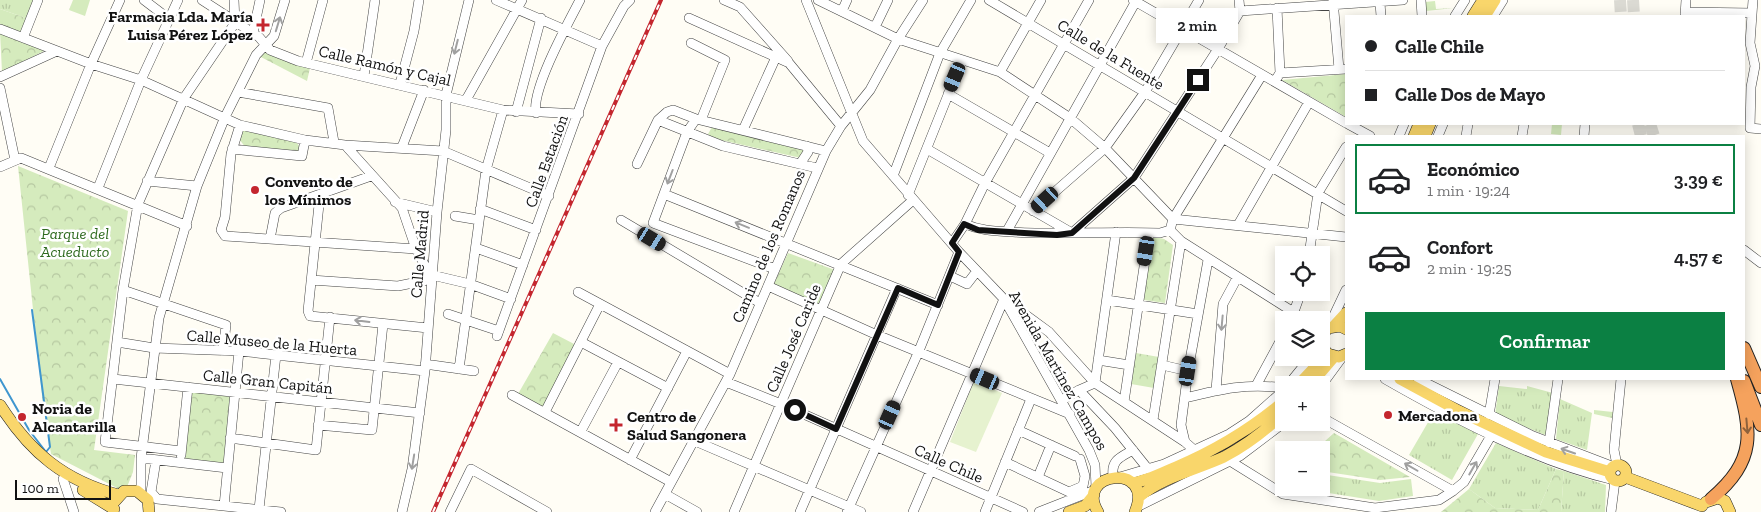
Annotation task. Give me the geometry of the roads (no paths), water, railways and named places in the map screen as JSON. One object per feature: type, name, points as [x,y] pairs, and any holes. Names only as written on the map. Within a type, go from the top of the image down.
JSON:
[{"type":"highway","points":[[1745,350],[1761,387]]},
{"type":"highway","points":[[1705,506],[1737,473],[1746,448],[1747,420],[1737,380]]},
{"type":"highway","points":[[1743,380],[1761,425]]},
{"type":"main road","points":[[1474,15],[1483,0]]},
{"type":"main road","points":[[1486,15],[1495,0]]},
{"type":"main road","points":[[1330,333],[1345,314]]},
{"type":"main road","points":[[1330,337],[1345,330]]},
{"type":"main road","points":[[1320,376],[1343,355],[1330,345]]},
{"type":"main road","points":[[1306,376],[1315,366]]},
{"type":"main road","points":[[1402,380],[1459,411],[1546,452],[1616,474],[1705,506],[1725,501],[1730,512]]},
{"type":"main road","points":[[0,405],[20,436],[48,462],[80,481],[119,495],[136,491],[148,500],[152,510]]},
{"type":"main road","points":[[1069,512],[1085,506],[1102,481],[1116,476],[1132,483],[1153,477],[1213,451],[1257,424],[1275,409]]},
{"type":"main road","points":[[0,418],[18,443],[32,457],[63,479],[114,510],[119,495]]},
{"type":"main road","points":[[1132,483],[1137,505],[1164,483],[1225,456],[1251,440],[1275,420]]},
{"type":"main road","points":[[1095,491],[1098,512]]},
{"type":"street","points":[[23,38],[38,0]]},
{"type":"street","points":[[49,168],[91,64],[120,0]]},
{"type":"street","points":[[144,0],[169,19]]},
{"type":"street","points":[[98,188],[141,80],[178,0]]},
{"type":"street","name":"Calle Ramón y Cajal","points":[[202,0],[253,33],[274,53],[503,110],[578,114]]},
{"type":"street","points":[[181,450],[106,442],[123,290],[138,204],[184,98],[235,23],[234,0]]},
{"type":"street","points":[[253,33],[260,0]]},
{"type":"street","points":[[136,491],[142,476],[141,458],[154,348],[163,304],[197,186],[225,117],[256,55],[274,36],[278,28],[285,0]]},
{"type":"street","points":[[306,62],[324,0]]},
{"type":"street","points":[[364,76],[375,0]]},
{"type":"street","points":[[400,84],[419,0]]},
{"type":"street","name":"Calle Madrid","points":[[402,512],[412,469],[425,367],[437,212],[446,130],[446,95],[469,0]]},
{"type":"street","points":[[496,0],[519,4],[541,18],[602,46]]},
{"type":"street","points":[[536,113],[534,104],[580,0]]},
{"type":"street","name":"Calle Estación","points":[[466,320],[498,334],[602,46],[624,6],[630,0]]},
{"type":"street","points":[[724,0],[740,7],[841,126]]},
{"type":"street","name":"Avenida Martínez Campos","points":[[806,0],[863,141],[959,252],[1004,299],[1070,414],[1096,466],[1095,491]]},
{"type":"street","points":[[818,0],[898,39],[1000,72],[1036,94],[1070,118],[1106,148],[1173,219],[1345,237]]},
{"type":"street","points":[[842,11],[847,0]]},
{"type":"street","points":[[875,27],[888,0]]},
{"type":"street","name":"Camino de los Romanos","points":[[655,512],[728,378],[776,269],[817,168],[841,126],[870,90],[898,39],[923,0]]},
{"type":"street","points":[[893,176],[940,53],[971,0]]},
{"type":"street","name":"Calle de la Fuente","points":[[989,0],[1345,210]]},
{"type":"street","points":[[1000,72],[1041,0]]},
{"type":"street","points":[[952,243],[1090,0]]},
{"type":"street","points":[[1033,211],[1106,148],[1145,92],[1198,0]]},
{"type":"street","points":[[1072,233],[1134,178],[1218,49],[1240,11],[1240,0]]},
{"type":"street","points":[[1240,11],[1333,3],[1380,3],[1404,0]]},
{"type":"street","points":[[1420,0],[1422,15]]},
{"type":"street","points":[[1456,15],[1464,0]]},
{"type":"street","points":[[1494,15],[1503,0]]},
{"type":"street","points":[[1686,0],[1685,14],[1752,13]]},
{"type":"street","points":[[1753,0],[1750,43],[1755,66],[1751,87],[1750,128],[1761,129]]},
{"type":"street","points":[[1007,231],[1134,1],[1262,75],[1278,77],[1342,69],[1333,3]]},
{"type":"street","points":[[1380,3],[1381,15]]},
{"type":"street","points":[[466,100],[488,64],[519,4]]},
{"type":"street","points":[[1277,8],[1278,77]]},
{"type":"street","points":[[516,112],[541,18]]},
{"type":"street","points":[[689,18],[789,63]]},
{"type":"street","points":[[0,29],[91,64],[141,80],[240,125],[305,140],[334,142],[345,145],[443,151],[549,196]]},
{"type":"street","points":[[691,43],[726,60],[698,120],[688,132],[654,222],[776,269]]},
{"type":"street","points":[[0,77],[57,51]]},
{"type":"street","points":[[743,130],[776,57]]},
{"type":"street","points":[[911,197],[927,149],[962,60]]},
{"type":"street","points":[[1170,230],[1173,219],[1225,139],[1262,75]]},
{"type":"street","points":[[1278,77],[1309,102],[1345,122]]},
{"type":"street","points":[[0,88],[4,124],[15,160]]},
{"type":"street","points":[[402,147],[424,90]]},
{"type":"street","points":[[238,92],[328,108],[334,142]]},
{"type":"street","points":[[948,94],[1013,134],[1050,154]]},
{"type":"street","points":[[1238,225],[1309,102]]},
{"type":"street","points":[[459,369],[486,170],[503,110]]},
{"type":"street","points":[[637,164],[658,120],[667,112],[673,110],[698,120],[826,151]]},
{"type":"street","points":[[658,120],[723,146],[817,168]]},
{"type":"street","points":[[240,125],[232,149],[223,233],[416,249]]},
{"type":"street","points":[[1356,130],[1368,135]]},
{"type":"street","points":[[232,149],[302,156],[305,140]]},
{"type":"street","points":[[345,145],[371,176],[402,208],[416,249],[432,277]]},
{"type":"street","points":[[800,164],[808,152],[807,146]]},
{"type":"street","points":[[1311,246],[1318,194],[1345,148]]},
{"type":"street","points":[[927,149],[1072,233]]},
{"type":"street","points":[[0,167],[20,158],[138,204],[187,226]]},
{"type":"street","points":[[270,238],[275,213],[282,208],[371,176]]},
{"type":"street","points":[[147,181],[197,186]]},
{"type":"street","points":[[664,194],[841,264],[938,305]]},
{"type":"street","points":[[320,195],[311,280],[310,316],[428,328]]},
{"type":"street","name":"Calle José Caride","points":[[734,512],[841,264],[911,197]]},
{"type":"street","points":[[395,202],[437,212]]},
{"type":"street","points":[[480,209],[536,230]]},
{"type":"street","points":[[455,216],[479,220]]},
{"type":"street","points":[[622,220],[760,303]]},
{"type":"street","points":[[964,224],[978,230],[1057,235],[1116,232],[1150,233],[1170,230]]},
{"type":"street","points":[[1170,230],[1181,241],[1208,260],[1286,311]]},
{"type":"street","points":[[1095,383],[1116,232]]},
{"type":"street","points":[[1124,402],[1150,233]]},
{"type":"street","points":[[1153,420],[1181,241]]},
{"type":"street","points":[[476,248],[524,265]]},
{"type":"street","points":[[1745,251],[1761,263]]},
{"type":"street","points":[[848,509],[918,353],[959,252]]},
{"type":"street","points":[[1186,442],[1182,425],[1188,371],[1208,260]]},
{"type":"street","points":[[950,276],[967,284],[977,271]]},
{"type":"street","points":[[311,280],[398,286],[432,277],[470,284],[511,299]]},
{"type":"street","points":[[1216,390],[1224,304],[1237,278]]},
{"type":"street","points":[[768,286],[918,353],[1070,414]]},
{"type":"street","points":[[800,512],[898,288]]},
{"type":"street","points":[[123,290],[226,325],[223,351]]},
{"type":"street","name":"Calle Chile","points":[[578,292],[687,351],[728,378],[836,429],[1023,512]]},
{"type":"street","points":[[1330,326],[1345,292]]},
{"type":"street","points":[[913,512],[1004,299],[1049,332],[1095,383],[1186,442],[1193,450]]},
{"type":"street","points":[[1107,300],[1198,314]]},
{"type":"street","points":[[545,412],[600,304]]},
{"type":"street","points":[[448,314],[466,320]]},
{"type":"street","points":[[230,438],[316,450],[330,317]]},
{"type":"street","points":[[318,425],[372,430],[383,324]]},
{"type":"street","name":"Calle Museo de la Huerta","points":[[117,342],[154,348],[239,351],[379,366],[474,371]]},
{"type":"street","points":[[581,342],[668,388]]},
{"type":"street","points":[[224,506],[239,351]]},
{"type":"street","points":[[630,460],[687,351]]},
{"type":"street","points":[[1257,384],[1275,351]]},
{"type":"street","points":[[258,510],[276,355]]},
{"type":"street","points":[[1330,376],[1338,366],[1343,355]]},
{"type":"street","points":[[1098,360],[1129,365]]},
{"type":"street","points":[[581,431],[618,362]]},
{"type":"street","points":[[1162,365],[1188,371]]},
{"type":"street","points":[[1295,376],[1303,366]]},
{"type":"street","name":"Calle Gran Capitán","points":[[113,379],[420,413]]},
{"type":"street","points":[[1387,380],[1430,405],[1559,464],[1616,474]]},
{"type":"street","points":[[1490,416],[1495,380]]},
{"type":"street","points":[[1549,443],[1558,380]]},
{"type":"street","points":[[1611,512],[1616,474],[1614,450],[1621,380]]},
{"type":"street","points":[[1062,400],[1095,383]]},
{"type":"street","points":[[1433,383],[1490,416],[1616,474]]},
{"type":"street","points":[[1185,398],[1216,390],[1257,384],[1275,387]]},
{"type":"street","points":[[180,463],[188,387]]},
{"type":"street","points":[[1079,390],[1115,428],[1148,469]]},
{"type":"street","points":[[512,394],[671,482]]},
{"type":"street","points":[[1096,466],[1116,476],[1148,469],[1229,434],[1256,415],[1275,397]]},
{"type":"street","points":[[985,512],[1031,399]]},
{"type":"street","points":[[1330,422],[1453,491]]},
{"type":"street","points":[[1137,505],[1230,461],[1275,429]]},
{"type":"street","points":[[1005,462],[1069,492],[1082,486],[1085,476],[1077,458],[1018,430]]},
{"type":"street","points":[[1230,461],[1283,494],[1376,510],[1439,500],[1453,491],[1464,482],[1492,434]]},
{"type":"street","points":[[695,441],[810,490],[848,509],[861,512]]},
{"type":"street","points":[[1038,477],[1051,445]]},
{"type":"street","points":[[1116,476],[1112,466],[1115,460],[1133,450]]},
{"type":"street","points":[[141,458],[227,468]]},
{"type":"street","points":[[156,460],[151,492],[154,498],[281,512]]},
{"type":"street","points":[[450,512],[471,469],[548,512]]},
{"type":"street","points":[[63,479],[74,512]]},
{"type":"street","points":[[1039,512],[1095,491]]},
{"type":"street","points":[[665,494],[697,512]]},
{"type":"street","points":[[1420,502],[1422,512]]},
{"type":"waterway","points":[[0,379],[29,430],[46,452],[50,447],[32,310]]},
{"type":"tunnel","points":[[1620,0],[1621,15]]},
{"type":"tunnel","points":[[1633,0],[1634,15]]},
{"type":"tunnel","points":[[1638,125],[1641,135]]},
{"type":"tunnel","points":[[1650,125],[1654,135]]},
{"type":"railway","points":[[433,512],[661,0]]},
{"type":"place","name":"Farmacia Lda. María Luisa Pérez López","points":[[263,25]]},
{"type":"place","name":"Convento de los Mínimos","points":[[255,190]]},
{"type":"place","name":"Mercadona","points":[[1388,415]]},
{"type":"place","name":"Noria de Alcantarilla","points":[[22,417]]},
{"type":"place","name":"Centro de Salud Sangonera","points":[[616,425]]},
{"type":"park label","name":"Parque del Acueducto","points":[[75,242]]}]
